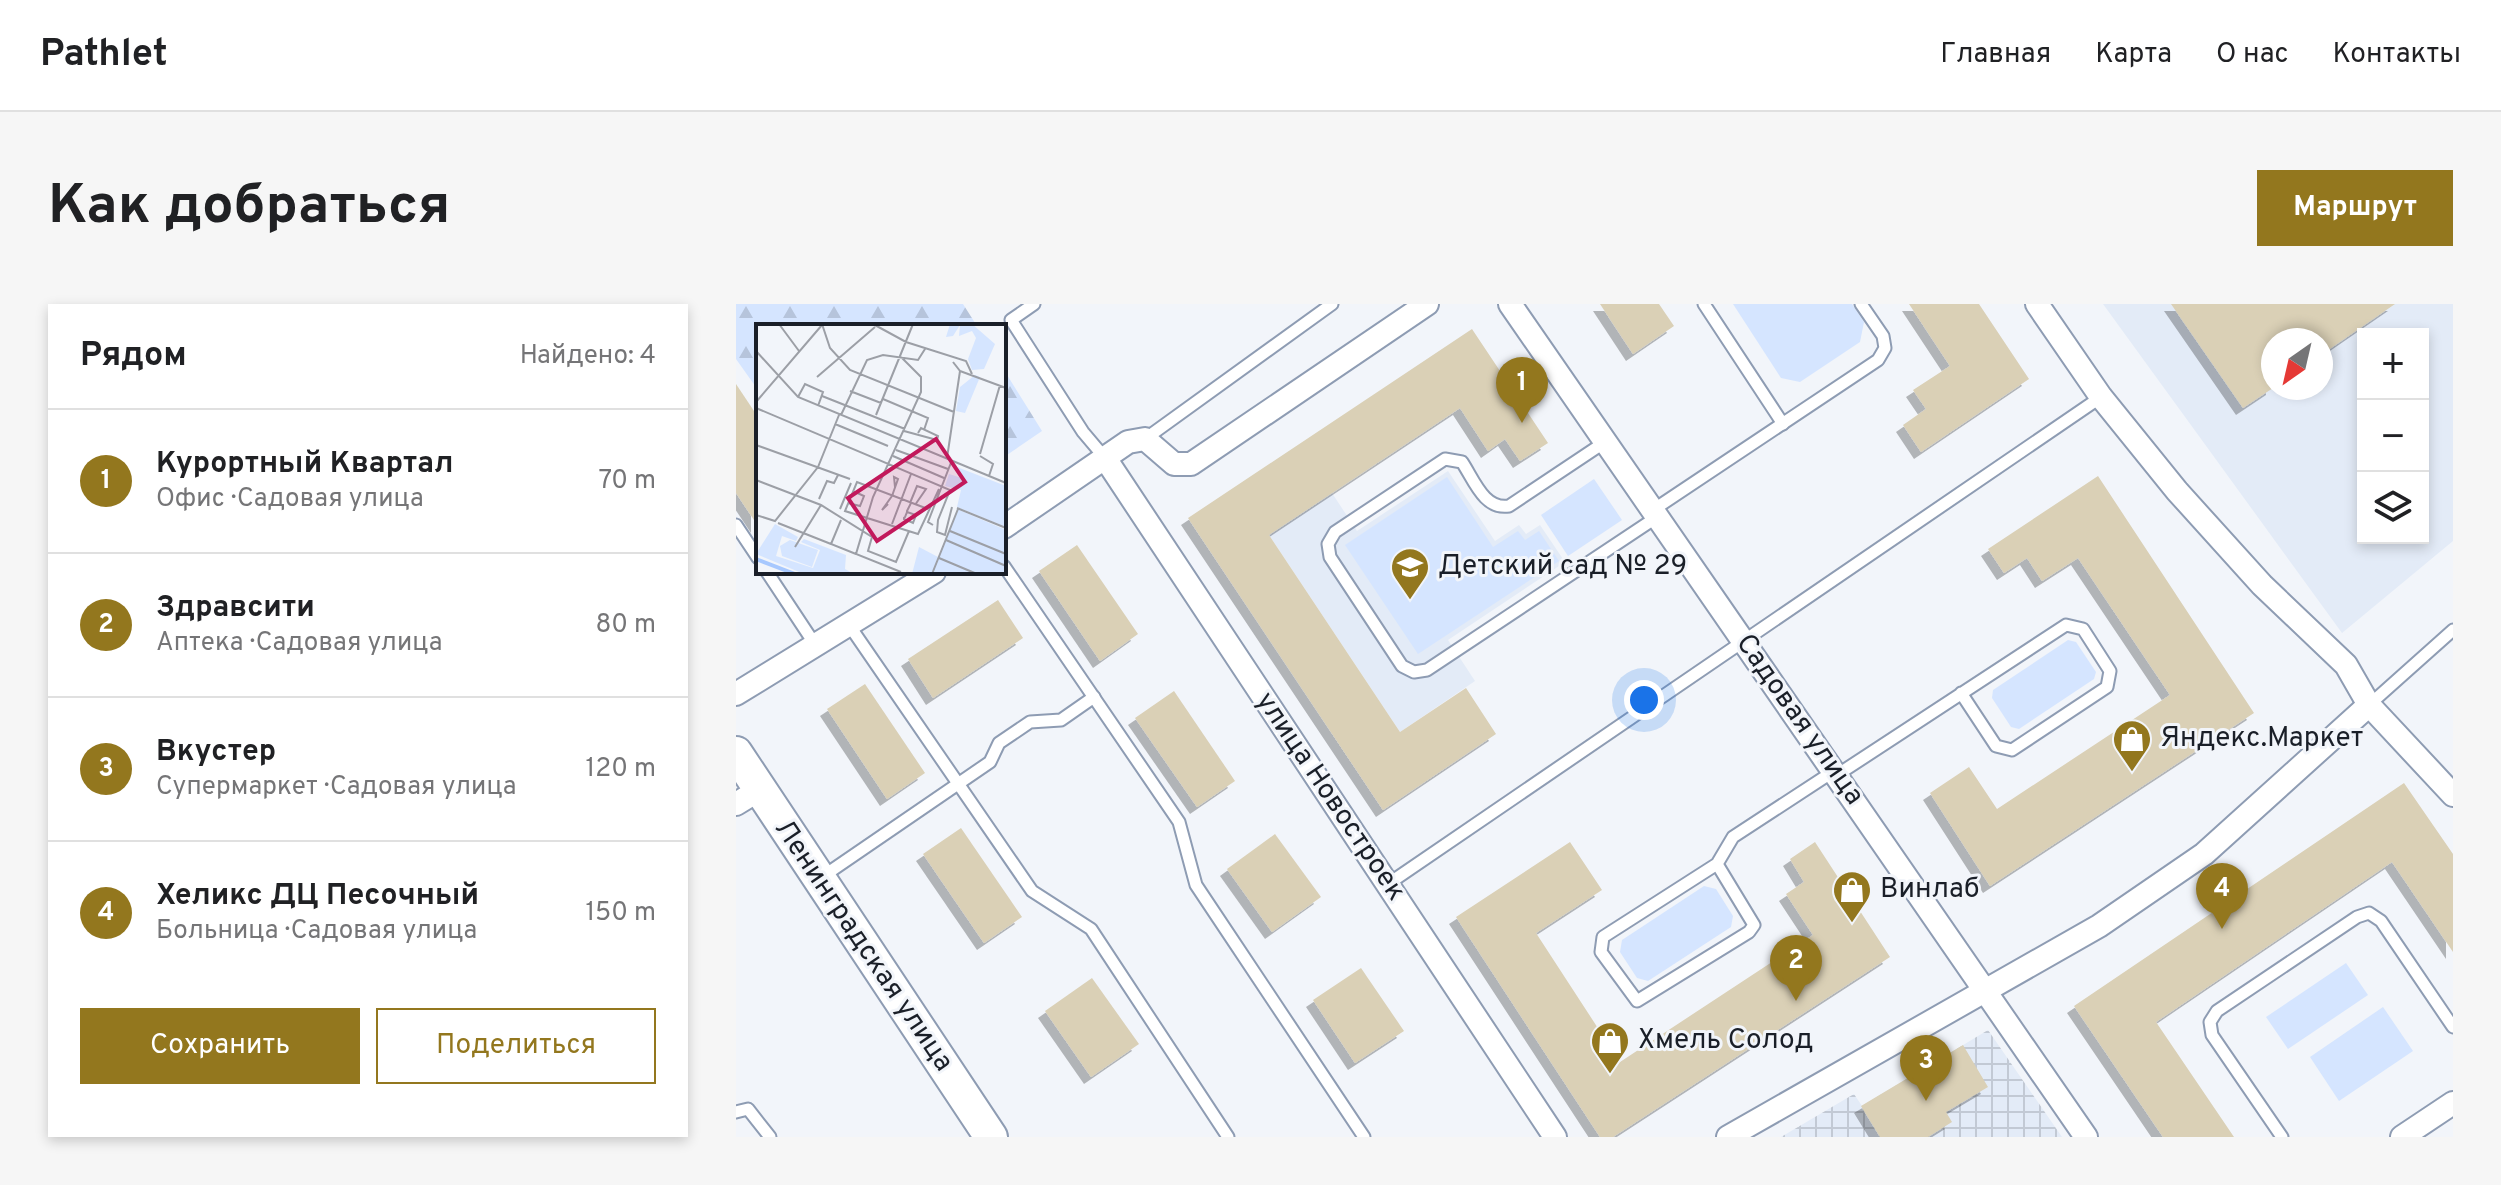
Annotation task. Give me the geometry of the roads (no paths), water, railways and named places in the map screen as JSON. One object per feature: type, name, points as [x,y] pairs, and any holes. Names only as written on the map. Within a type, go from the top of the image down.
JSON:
[{"type":"main road","name":"Ленинградская улица","points":[[736,753],[748,797],[818,879],[991,1137]]},
{"type":"street","points":[[1006,526],[1128,442],[1145,439],[1174,464],[1191,464],[1427,304]]},
{"type":"street","name":"Садовая улица","points":[[1510,304],[2086,1137]]},
{"type":"street","points":[[2037,304],[2101,397],[2177,491],[2251,573],[2346,665],[2369,705],[2453,795]]},
{"type":"street","name":"улица Новостроек","points":[[1105,458],[1555,1137]]},
{"type":"street","points":[[736,694],[931,574]]},
{"type":"street","points":[[1728,1137],[1988,992],[2099,926],[2204,854],[2369,705]]},
{"type":"street","points":[[2402,1137],[2453,1103]]},
{"type":"lane","points":[[1034,304],[1011,320],[1083,432],[1105,458]]},
{"type":"lane","points":[[1145,439],[1332,304]]},
{"type":"lane","points":[[1704,304],[1783,424]]},
{"type":"lane","points":[[1605,442],[1509,506],[1498,508],[1488,502],[1462,462],[1445,459],[1335,532],[1328,544],[1330,557],[1402,666],[1414,672],[1427,670],[1878,360],[1885,348],[1883,336],[1861,304]]},
{"type":"lane","points":[[1388,884],[2101,397]]},
{"type":"lane","points":[[736,525],[756,555]]},
{"type":"lane","points":[[1006,569],[1179,822],[1196,885],[1364,1137]]},
{"type":"lane","points":[[768,574],[816,646]]},
{"type":"lane","points":[[849,625],[1032,891],[1091,929],[1228,1137]]},
{"type":"lane","points":[[1717,864],[1754,925],[1723,949],[1637,1001],[1601,952],[1603,937],[1717,864],[1733,837],[2066,625],[2083,629],[2110,671],[2107,687],[2012,750],[1996,746],[1961,693]]},
{"type":"lane","points":[[2369,705],[2453,630]]},
{"type":"lane","points":[[818,879],[990,762],[999,743],[1030,722],[1061,720],[1094,697]]},
{"type":"lane","points":[[2282,1137],[2212,1035],[2210,1022],[2217,1011],[2357,917],[2369,913],[2381,921],[2453,1027]]},
{"type":"lane","points":[[736,1112],[748,1109],[754,1113],[770,1137]]},
{"type":"place","name":"Курортный Квартал","points":[[1522,423]]},
{"type":"place","name":"Детский сад № 29","points":[[1410,601]]},
{"type":"place","name":"Яндекс.Маркет","points":[[2132,773]]},
{"type":"place","name":"Винлаб","points":[[1852,924]]},
{"type":"place","name":"Хеликс ДЦ Песочный","points":[[2222,929]]},
{"type":"place","name":"Здравсити","points":[[1796,1001]]},
{"type":"place","name":"Хмель Солод","points":[[1610,1075]]},
{"type":"place","name":"Вкустер","points":[[1926,1101]]}]
